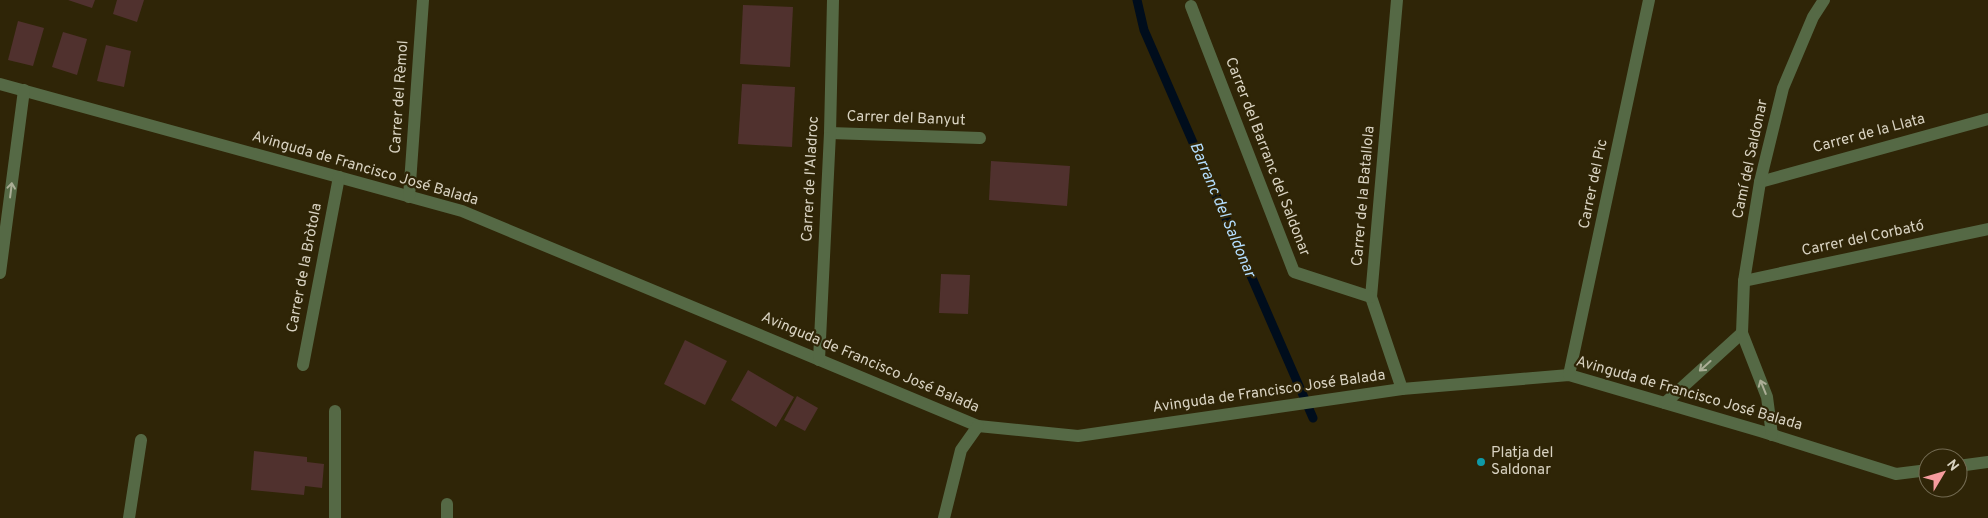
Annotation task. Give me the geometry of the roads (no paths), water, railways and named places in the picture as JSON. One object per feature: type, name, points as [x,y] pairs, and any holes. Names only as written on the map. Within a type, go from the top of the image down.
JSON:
[{"type":"street","name":"Carrer del Rèmol","points":[[409,196],[423,0]]},
{"type":"street","name":"Carrer de l'Aladroc","points":[[819,360],[830,133],[832,0]]},
{"type":"street","name":"Carrer de la Batallola","points":[[1397,0],[1371,297],[1402,389]]},
{"type":"street","name":"Carrer del Pic","points":[[1570,375],[1649,0]]},
{"type":"street","name":"Camí del Saldonar","points":[[1772,435],[1767,397],[1742,333],[1744,281],[1760,182],[1783,88],[1813,17],[1824,0]]},
{"type":"street","name":"Carrer del Barranc del Saldonar","points":[[1191,6],[1294,272],[1371,297]]},
{"type":"street","name":"Avinguda de Francisco José Balada","points":[[0,84],[462,211],[978,426],[1078,436],[1402,389],[1570,375],[1896,474],[1918,471]]},
{"type":"street","points":[[0,273],[24,90]]},
{"type":"street","name":"Carrer de la Llata","points":[[1760,182],[1988,119]]},
{"type":"street","name":"Carrer del Banyut","points":[[830,133],[980,138]]},
{"type":"street","name":"Carrer de la Bròtola","points":[[303,365],[339,177]]},
{"type":"street","name":"Carrer del Corbató","points":[[1744,281],[1988,229]]},
{"type":"street","points":[[1665,403],[1742,333]]},
{"type":"street","points":[[335,411],[335,518]]},
{"type":"street","points":[[944,518],[961,450],[978,426]]},
{"type":"street","points":[[129,518],[141,440]]},
{"type":"street","points":[[1968,465],[1988,462]]},
{"type":"street","points":[[447,504],[447,518]]},
{"type":"waterway","name":"Barranc del Saldonar","points":[[1137,0],[1144,30],[1313,418]]},
{"type":"place","name":"Platja del Saldonar","points":[[1481,462]]}]
